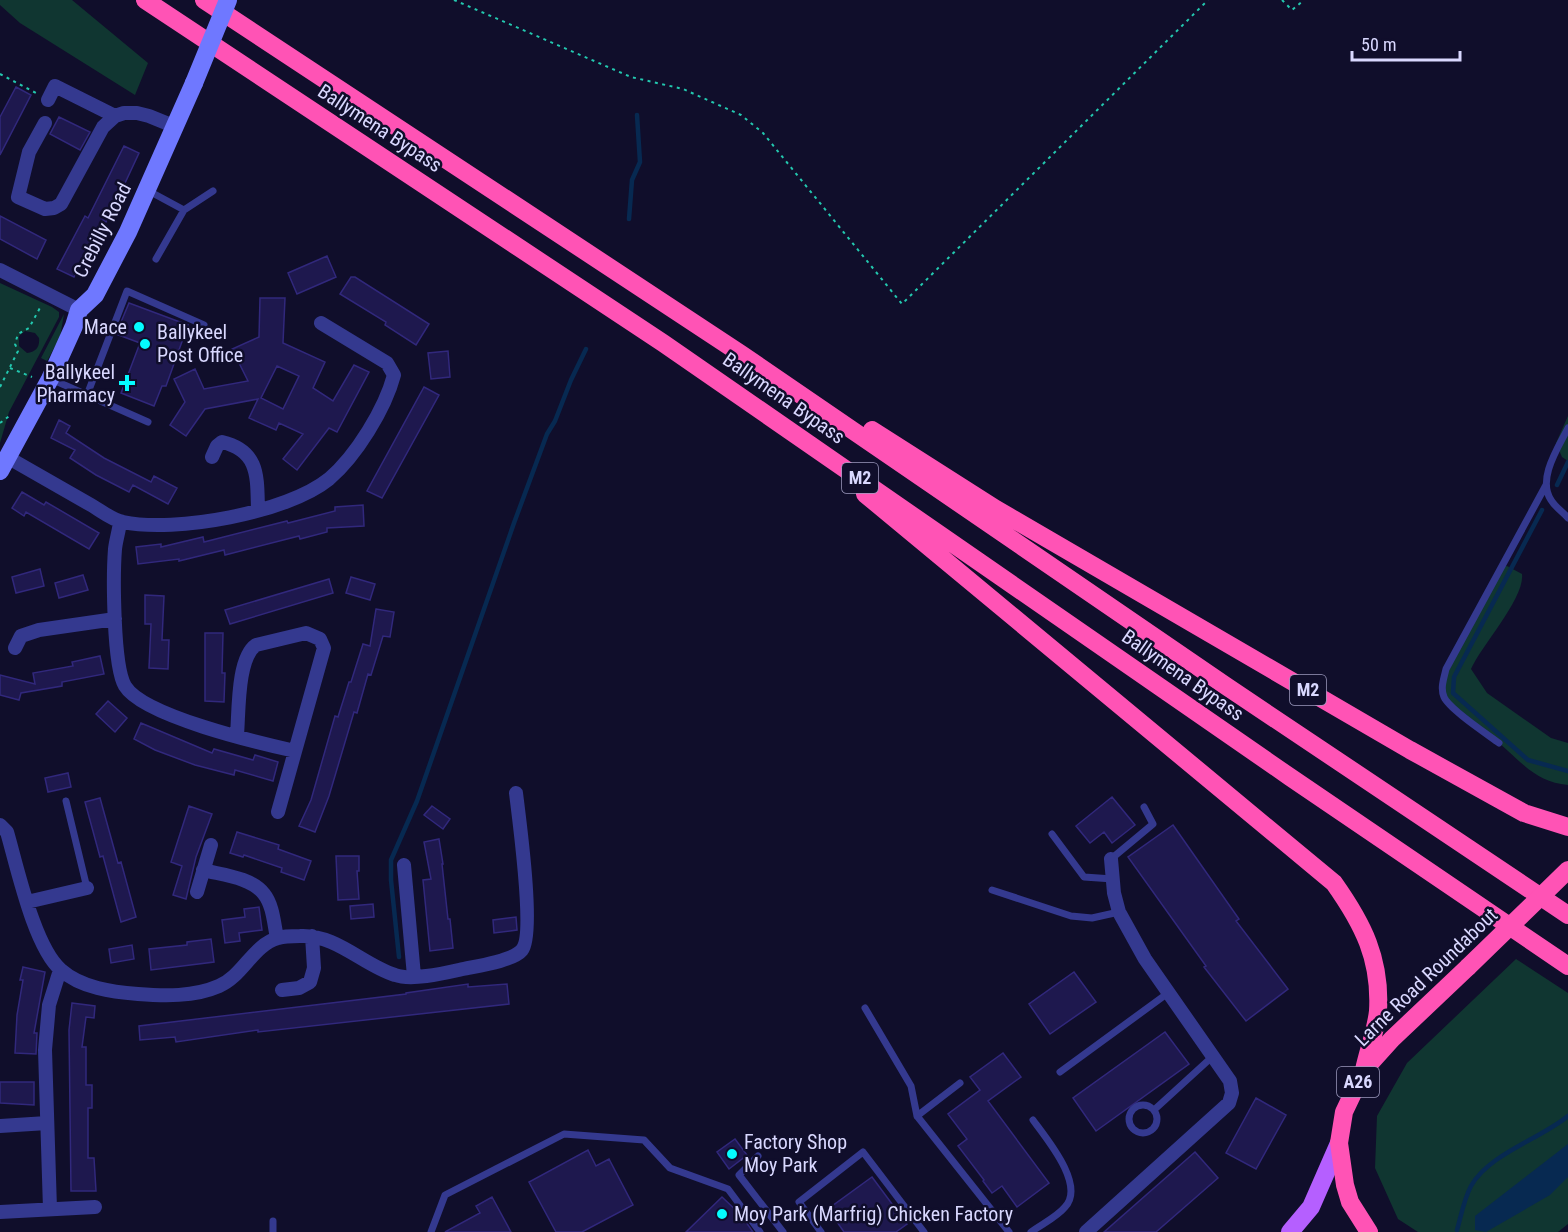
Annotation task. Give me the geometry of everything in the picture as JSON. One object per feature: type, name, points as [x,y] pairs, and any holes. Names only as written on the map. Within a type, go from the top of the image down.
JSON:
[{"type":"highway","name":"Ballymena Bypass","points":[[145,0],[663,343],[1290,777],[1568,966]]},
{"type":"highway","name":"Ballymena Bypass","points":[[204,0],[561,234],[1226,686],[1568,915]]},
{"type":"highway","name":"M2","points":[[561,234],[996,508],[1410,750],[1524,813],[1568,827]]},
{"type":"highway","name":"M2","points":[[663,343],[829,464],[1334,883],[1355,913],[1375,964],[1378,1013],[1364,1070]]},
{"type":"highway","name":"Larne Road Roundabout","points":[[1369,1232],[1350,1202],[1339,1143],[1344,1112],[1364,1070],[1392,1039],[1568,870]]},
{"type":"main road","name":"A26","points":[[1290,1232],[1311,1207],[1339,1143]]},
{"type":"street","name":"Crebilly Road","points":[[4,464],[44,374],[74,326],[79,310],[95,295],[128,232],[176,127],[228,0]]},
{"type":"street","points":[[48,100],[56,86],[114,116]]},
{"type":"street","points":[[45,123],[29,152],[18,197],[45,209],[54,208],[65,199],[103,127],[114,116],[137,113],[176,127]]},
{"type":"street","points":[[0,270],[48,292],[79,310]]},
{"type":"street","points":[[4,464],[120,522],[156,525],[191,523],[258,510],[311,490],[340,468],[372,423],[392,383],[393,371],[387,363],[321,323]]},
{"type":"street","points":[[212,457],[217,446],[222,442],[233,445],[245,453],[252,462],[257,476],[258,510]]},
{"type":"street","points":[[120,522],[115,549],[115,619],[120,674],[129,692],[160,712],[295,751]]},
{"type":"street","points":[[15,648],[21,636],[39,630],[115,619]]},
{"type":"street","points":[[237,735],[243,664],[250,649],[256,645],[306,633],[314,635],[324,644],[324,648],[278,812]]},
{"type":"street","points":[[0,825],[7,832],[34,923],[46,949],[60,970],[100,989],[159,996],[197,993],[219,986],[239,974],[259,949],[277,938],[312,936],[327,940],[375,968],[399,977],[432,975],[498,962],[522,951],[526,942],[527,910],[516,793]]},
{"type":"street","points":[[197,892],[211,845]]},
{"type":"street","points":[[1086,1232],[1229,1103],[1232,1093],[1230,1081],[1145,959],[1119,912],[1111,859]]},
{"type":"street","points":[[404,865],[414,976]]},
{"type":"street","points":[[203,870],[246,881],[263,892],[271,911],[277,938]]},
{"type":"street","points":[[27,902],[87,888]]},
{"type":"street","points":[[282,990],[299,988],[310,982],[314,968],[312,936]]},
{"type":"street","points":[[50,1209],[45,1050],[49,1005],[60,970]]},
{"type":"street","points":[[0,1126],[47,1123]]},
{"type":"street","points":[[0,1212],[95,1207]]},
{"type":"lane","points":[[147,190],[184,210]]},
{"type":"lane","points":[[156,259],[184,210],[213,191]]},
{"type":"lane","points":[[87,395],[127,291],[204,325],[196,335]]},
{"type":"lane","points":[[44,374],[148,422]]},
{"type":"lane","points":[[1499,743],[1444,697],[1442,681],[1446,669],[1545,484],[1552,459],[1568,428]]},
{"type":"lane","points":[[1545,484],[1550,500],[1568,518]]},
{"type":"lane","points":[[66,801],[87,888]]},
{"type":"lane","points":[[1111,859],[1154,824],[1144,807]]},
{"type":"lane","points":[[1052,834],[1084,877],[1113,879]]},
{"type":"lane","points":[[992,890],[1071,916],[1092,918],[1119,912]]},
{"type":"lane","points":[[1060,1072],[1168,993]]},
{"type":"lane","points":[[865,1008],[911,1086],[917,1116],[1009,1232]]},
{"type":"lane","points":[[1154,1110],[1212,1057]]},
{"type":"lane","points":[[917,1116],[960,1083]]},
{"type":"lane","points":[[1146,1105],[1154,1110],[1158,1118],[1152,1130],[1143,1133],[1132,1128],[1129,1118],[1132,1109],[1146,1105]]},
{"type":"lane","points":[[1031,1232],[1065,1207],[1070,1200],[1071,1189],[1063,1161],[1033,1120]]},
{"type":"lane","points":[[431,1232],[445,1195],[564,1134],[644,1140],[670,1168],[728,1189],[760,1232]]},
{"type":"lane","points":[[821,1232],[799,1203],[863,1152],[924,1232]]},
{"type":"lane","points":[[758,1156],[739,1175],[783,1232]]},
{"type":"lane","points":[[273,1221],[273,1232]]},
{"type":"path","points":[[454,0],[631,77],[683,89],[741,115],[763,133],[902,304],[1208,0]]},
{"type":"path","points":[[1282,0],[1292,10],[1304,0]]},
{"type":"path","points":[[0,74],[48,100]]},
{"type":"path","points":[[0,387],[18,351],[15,344],[18,334],[29,328],[48,292]]},
{"type":"path","points":[[10,368],[32,377],[44,374]]},
{"type":"green space","points":[[0,0],[72,0],[148,63],[135,95],[20,23],[0,5]]},
{"type":"green space","points":[[0,283],[52,307],[59,312],[59,317],[9,412],[0,443]],"holes":[[[25,331],[35,333],[39,338],[38,346],[27,353],[19,346],[19,336]]]},
{"type":"green space","points":[[64,314],[60,337],[47,361],[41,358]]},
{"type":"green space","points":[[1568,416],[1568,461],[1562,457],[1556,443]]},
{"type":"green space","points":[[1507,566],[1522,574],[1517,596],[1471,669],[1487,693],[1551,738],[1568,743],[1568,785],[1547,780],[1530,770],[1444,697],[1446,669],[1500,568]]},
{"type":"green space","points":[[1516,959],[1568,993],[1568,1224],[1558,1232],[1418,1232],[1398,1219],[1375,1168],[1377,1116],[1407,1063]]},
{"type":"water","points":[[1568,1144],[1568,1177],[1550,1195],[1486,1232],[1475,1230],[1475,1216]]},
{"type":"building","points":[[16,87],[31,95],[0,155],[0,117]]},
{"type":"building","points":[[59,117],[90,132],[80,150],[50,134]]},
{"type":"building","points":[[124,146],[139,153],[112,211],[106,222],[103,220],[74,277],[57,269],[85,216],[88,218]]},
{"type":"building","points":[[0,216],[46,240],[37,259],[0,239]]},
{"type":"building","points":[[327,256],[336,277],[297,294],[288,273]]},
{"type":"building","points":[[351,277],[355,277],[429,324],[416,345],[385,325],[386,322],[340,294]]},
{"type":"building","points":[[260,298],[285,298],[283,343],[325,362],[313,388],[333,401],[354,365],[369,372],[337,432],[329,428],[297,470],[283,459],[303,434],[279,423],[276,430],[249,418],[258,399],[205,409],[186,436],[170,425],[185,402],[174,379],[195,369],[204,389],[248,381],[232,349],[259,337]],"holes":[[[277,366],[299,376],[283,409],[261,398]]]},
{"type":"building","points":[[129,303],[188,325],[166,386],[162,386],[154,406],[121,393],[140,343],[116,334]]},
{"type":"building","points":[[448,351],[450,377],[431,379],[428,353]]},
{"type":"building","points":[[424,387],[439,395],[382,498],[367,491]]},
{"type":"building","points":[[59,420],[70,426],[66,433],[104,458],[151,482],[154,476],[177,488],[168,504],[133,485],[129,492],[70,458],[75,450],[51,438]]},
{"type":"building","points":[[22,492],[44,505],[46,502],[99,533],[89,549],[26,512],[24,516],[12,508]]},
{"type":"building","points":[[363,505],[364,526],[327,528],[327,532],[300,539],[299,536],[225,555],[224,550],[179,561],[179,559],[138,564],[136,547],[161,544],[161,547],[203,537],[204,542],[335,511],[335,507]]},
{"type":"building","points":[[40,569],[44,586],[16,593],[12,577]]},
{"type":"building","points":[[83,575],[88,590],[59,598],[55,583]]},
{"type":"building","points":[[351,577],[375,584],[370,600],[346,593]]},
{"type":"building","points":[[329,579],[333,593],[230,624],[225,610]]},
{"type":"building","points":[[145,595],[164,596],[162,640],[169,640],[168,669],[149,668],[151,624],[145,624]]},
{"type":"building","points":[[376,609],[394,612],[390,637],[383,636],[371,675],[368,674],[357,713],[354,712],[329,796],[315,832],[299,826],[311,800],[335,716],[338,717],[363,644],[370,646]]},
{"type":"building","points":[[205,633],[223,633],[224,702],[205,701]]},
{"type":"building","points":[[100,656],[104,674],[62,682],[62,686],[21,693],[19,700],[0,695],[0,675],[35,684],[33,673],[73,666],[72,662]]},
{"type":"building","points":[[108,701],[127,718],[115,732],[96,714]]},
{"type":"building","points":[[141,723],[212,753],[214,749],[253,760],[255,755],[278,762],[273,781],[235,770],[234,775],[195,765],[155,750],[134,739]]},
{"type":"building","points":[[68,773],[71,787],[48,792],[45,778]]},
{"type":"building","points":[[1112,797],[1135,825],[1112,843],[1104,832],[1090,843],[1076,826]]},
{"type":"building","points":[[100,798],[136,917],[121,922],[85,802]]},
{"type":"building","points":[[189,806],[212,814],[196,857],[186,899],[173,895],[182,866],[171,862]]},
{"type":"building","points":[[432,806],[450,819],[443,829],[424,815]]},
{"type":"building","points":[[1173,825],[1239,919],[1236,921],[1288,989],[1246,1021],[1204,967],[1206,966],[1128,857]]},
{"type":"building","points":[[237,832],[279,845],[278,849],[311,861],[304,880],[281,872],[282,868],[244,855],[243,857],[230,853]]},
{"type":"building","points":[[439,839],[453,948],[430,951],[423,880],[431,879],[424,842]]},
{"type":"building","points":[[336,856],[359,856],[359,871],[357,871],[359,899],[338,900]]},
{"type":"building","points":[[373,904],[374,917],[351,919],[350,906]]},
{"type":"building","points":[[259,907],[262,930],[239,933],[240,941],[225,943],[222,920],[245,917],[244,909]]},
{"type":"building","points":[[516,917],[517,930],[494,933],[493,920]]},
{"type":"building","points":[[211,939],[214,962],[151,970],[149,949],[187,945],[187,942]]},
{"type":"building","points":[[132,945],[134,959],[111,963],[109,949]]},
{"type":"building","points":[[23,967],[45,972],[34,1033],[37,1033],[36,1054],[15,1053]]},
{"type":"building","points":[[1074,972],[1096,1002],[1050,1034],[1029,1004]]},
{"type":"building","points":[[468,984],[468,987],[507,984],[509,1004],[258,1032],[258,1030],[176,1042],[175,1037],[140,1040],[139,1026],[406,994]]},
{"type":"building","points":[[72,1003],[95,1006],[94,1018],[86,1017],[82,1047],[86,1047],[86,1085],[92,1085],[92,1108],[88,1108],[88,1158],[94,1158],[96,1191],[71,1191],[69,1030]]},
{"type":"building","points":[[1165,1032],[1189,1064],[1096,1131],[1073,1098]]},
{"type":"building","points":[[1003,1053],[1021,1077],[988,1101],[1049,1183],[1017,1207],[1002,1186],[992,1193],[983,1181],[958,1146],[967,1139],[948,1114],[980,1090],[970,1077]]},
{"type":"building","points":[[0,1082],[34,1082],[34,1105],[0,1103]]},
{"type":"building","points":[[1256,1098],[1286,1115],[1256,1169],[1226,1153]]},
{"type":"building","name":"Factory Shop Moy Park","points":[[735,1139],[747,1155],[729,1169],[717,1152]]},
{"type":"building","points":[[588,1150],[596,1166],[609,1159],[633,1205],[582,1232],[556,1232],[529,1182]]},
{"type":"building","points":[[1195,1152],[1218,1178],[1156,1232],[1104,1232]]},
{"type":"building","points":[[872,1177],[907,1224],[896,1232],[844,1232],[828,1209]]},
{"type":"building","points":[[492,1197],[511,1232],[445,1232],[480,1213],[476,1206]]},
{"type":"building","name":"Moy Park (Marfrig) Chicken Factory","points":[[722,1197],[741,1215],[753,1232],[686,1232]]},
{"type":"waterway","points":[[629,219],[632,180],[640,162],[637,115]]},
{"type":"waterway","points":[[399,957],[391,860],[417,801],[547,434],[555,421],[586,349]]},
{"type":"waterway","points":[[1557,485],[1568,462]]},
{"type":"waterway","points":[[1542,510],[1454,677],[1453,693],[1528,760],[1568,771]]},
{"type":"waterway","points":[[1457,1230],[1469,1191],[1479,1175],[1502,1156],[1568,1116]]},
{"type":"place","name":"Mace","points":[[139,327]]},
{"type":"place","name":"Ballykeel Post Office","points":[[145,344]]},
{"type":"place","name":"Ballykeel Pharmacy","points":[[127,383]]},
{"type":"place","name":"Factory Shop Moy Park","points":[[732,1154]]},
{"type":"place","name":"Moy Park (Marfrig) Chicken Factory","points":[[722,1214]]}]
